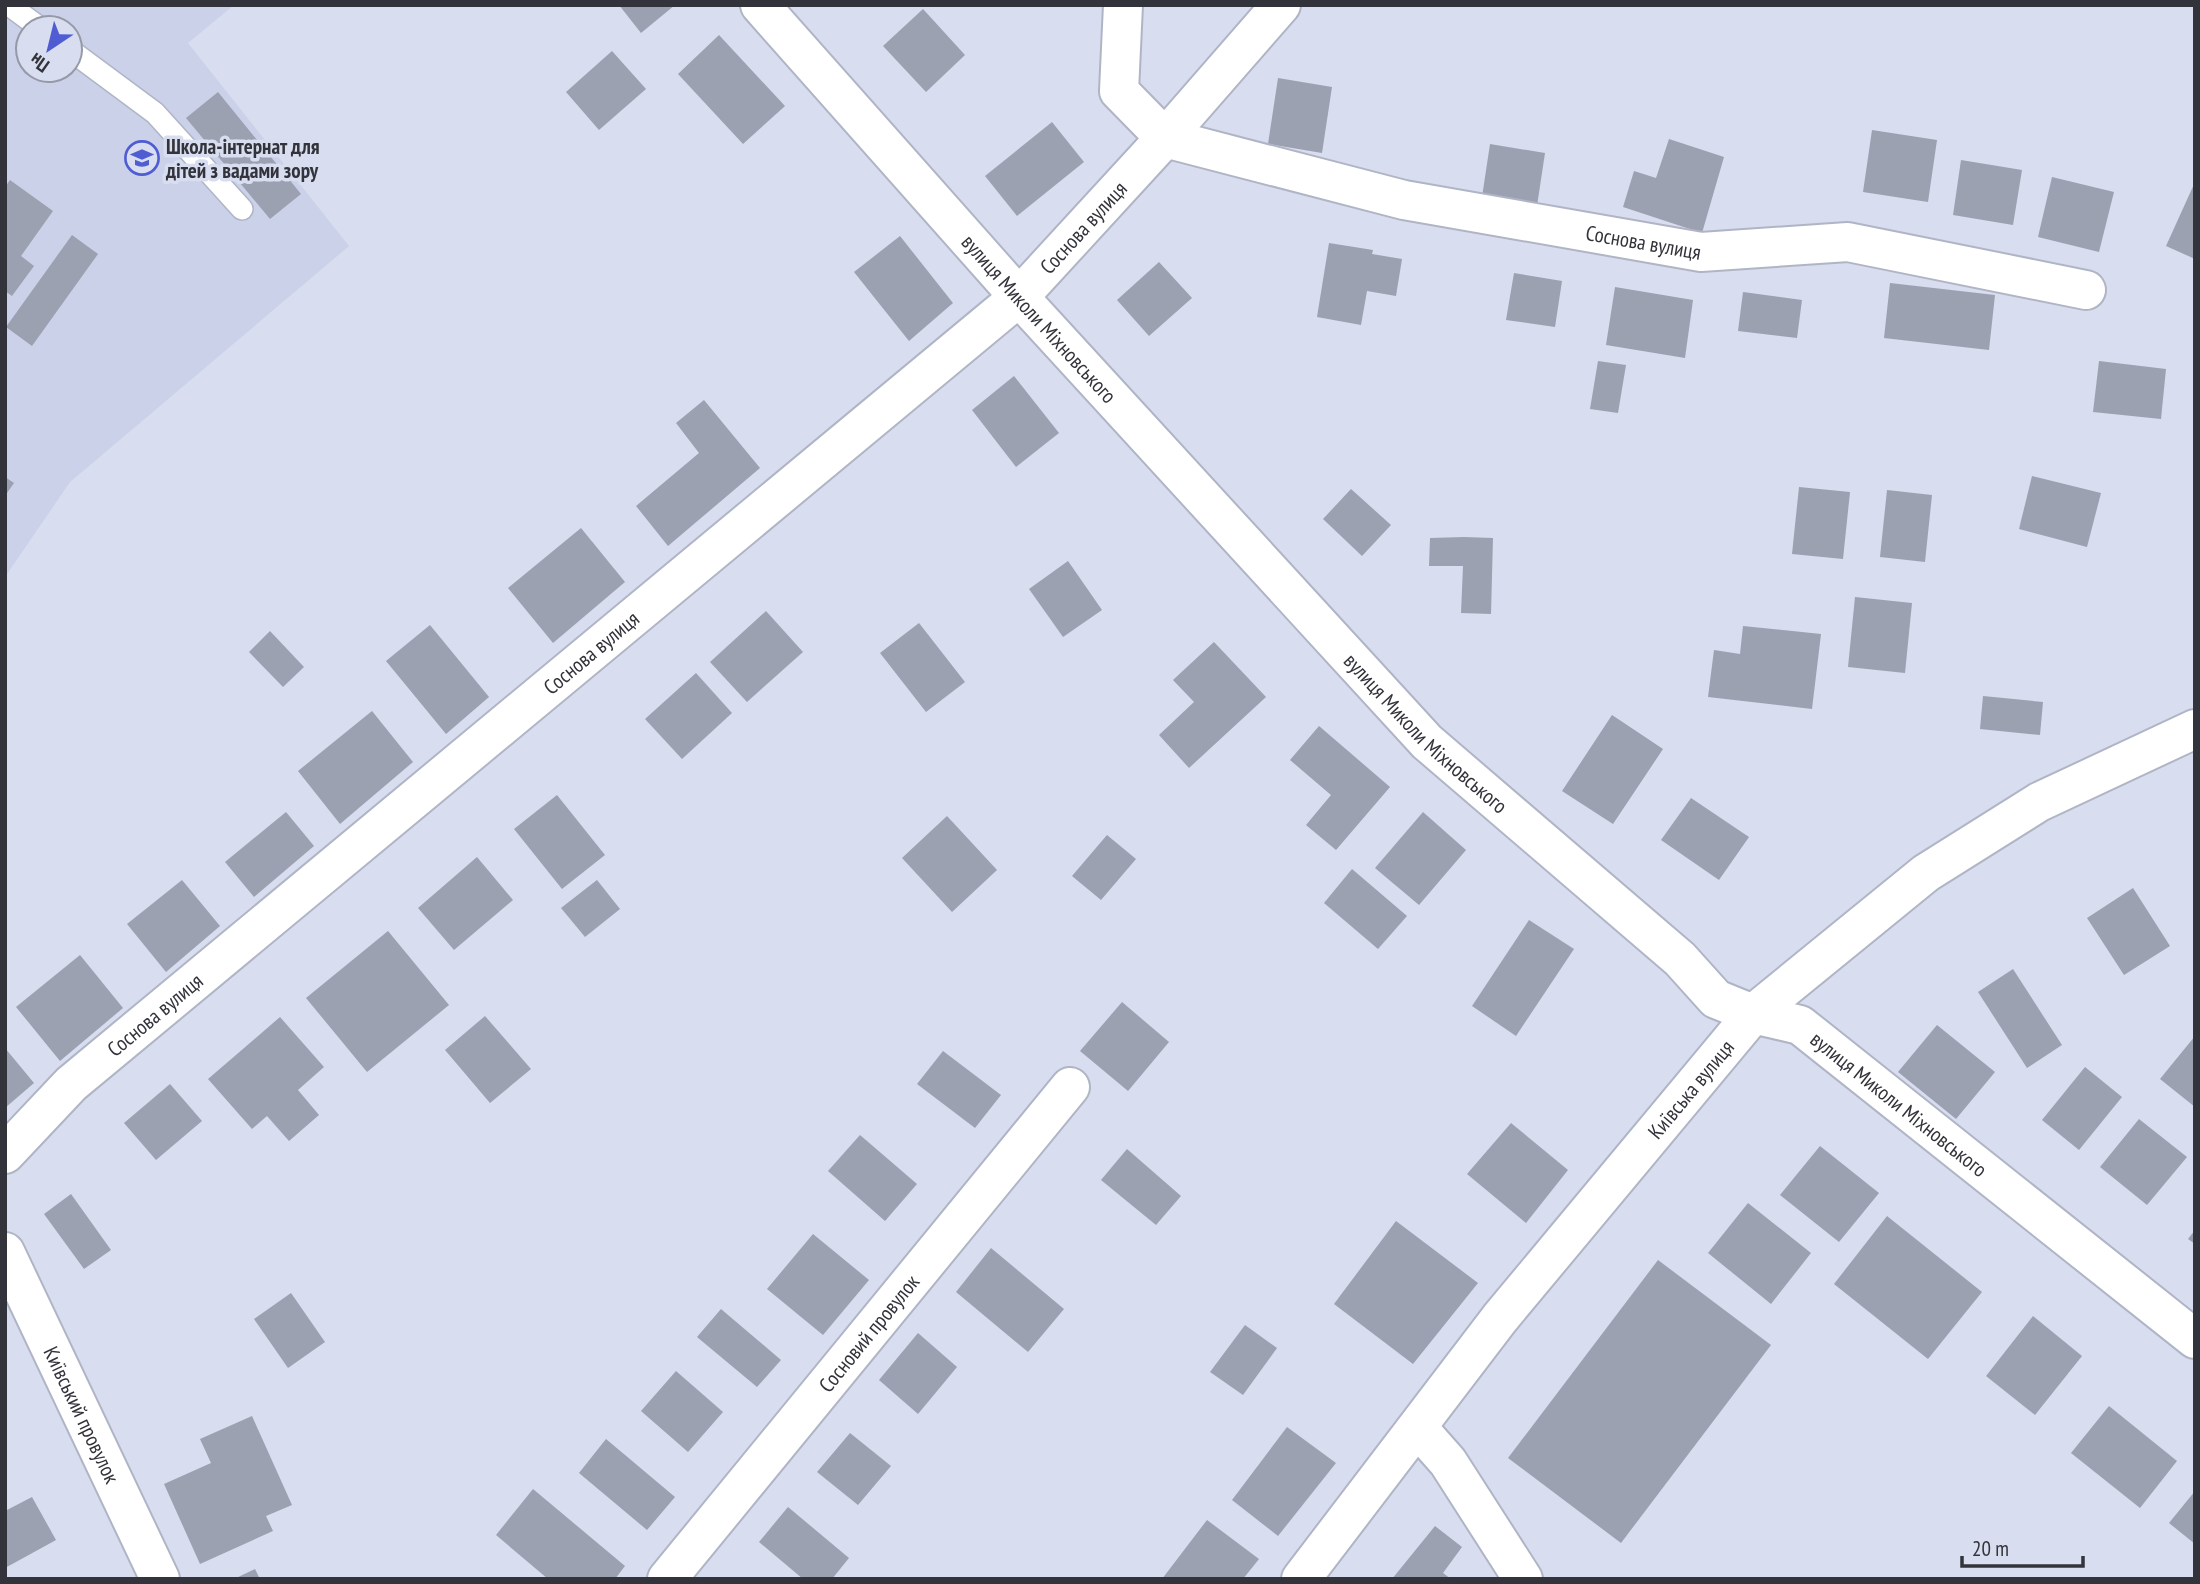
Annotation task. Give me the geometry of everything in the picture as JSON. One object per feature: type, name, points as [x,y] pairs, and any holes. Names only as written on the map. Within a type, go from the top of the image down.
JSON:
[{"type":"street","name":"вулиця Миколи Міхновського","points":[[760,5],[1019,297],[1427,742],[1679,959],[1716,999],[1753,1014],[1800,1025],[2195,1339]]},
{"type":"street","points":[[1123,5],[1119,91],[1165,138]]},
{"type":"street","name":"Соснова вулиця","points":[[5,1154],[71,1084],[1019,297],[1165,138],[1281,5]]},
{"type":"street","name":"Соснова вулиця","points":[[1165,138],[1404,200],[1701,252],[1848,242],[2085,290]]},
{"type":"street","name":"Київська вулиця","points":[[1301,1579],[1500,1318],[1753,1014],[1926,873],[2039,802],[2195,729]]},
{"type":"street","name":"Сосновий провулок","points":[[667,1579],[1070,1087]]},
{"type":"street","name":"Київський провулок","points":[[5,1252],[160,1579]]},
{"type":"street","points":[[1418,1428],[1448,1462],[1523,1579]]},
{"type":"lane","points":[[84,60],[155,113],[242,209]]},
{"type":"shaded area","name":"Школа-інтернат для дітей з вадами зору","points":[[5,5],[234,5],[188,43],[349,246],[70,482],[5,577]]},
{"type":"building","points":[[619,5],[675,5],[641,33]]},
{"type":"building","points":[[923,9],[965,55],[926,92],[883,46]]},
{"type":"building","points":[[719,35],[785,106],[743,144],[678,74]]},
{"type":"building","points":[[612,51],[646,89],[599,130],[566,92]]},
{"type":"building","points":[[1278,78],[1332,87],[1322,153],[1268,144]]},
{"type":"building","points":[[218,92],[301,194],[270,219],[186,118]]},
{"type":"building","points":[[1052,122],[1084,162],[1017,216],[985,176]]},
{"type":"building","points":[[1872,130],[1937,140],[1928,202],[1863,192]]},
{"type":"building","points":[[1669,139],[1724,157],[1702,233],[1623,207],[1634,171],[1656,178]]},
{"type":"building","points":[[1490,144],[1545,153],[1537,206],[1482,197]]},
{"type":"building","points":[[1961,160],[2022,170],[2013,225],[1953,215]]},
{"type":"building","points":[[2052,177],[2114,192],[2099,252],[2038,237]]},
{"type":"building","points":[[10,180],[53,211],[21,256],[34,266],[12,296],[5,291],[5,187]]},
{"type":"building","points":[[2195,182],[2195,259],[2166,246]]},
{"type":"building","points":[[72,235],[98,254],[32,346],[6,327]]},
{"type":"building","points":[[900,236],[953,303],[909,341],[854,272]]},
{"type":"building","points":[[1329,243],[1373,250],[1372,254],[1402,259],[1396,296],[1367,291],[1361,325],[1317,317]]},
{"type":"building","points":[[1159,262],[1192,298],[1149,336],[1117,300]]},
{"type":"building","points":[[1514,273],[1562,281],[1555,327],[1506,320]]},
{"type":"building","points":[[1890,283],[1995,295],[1989,350],[1884,338]]},
{"type":"building","points":[[1615,287],[1693,300],[1685,358],[1606,345]]},
{"type":"building","points":[[1743,292],[1802,300],[1797,338],[1738,331]]},
{"type":"building","points":[[1598,361],[1626,365],[1618,413],[1590,409]]},
{"type":"building","points":[[2099,361],[2166,369],[2161,419],[2093,412]]},
{"type":"building","points":[[1014,376],[1059,433],[1016,467],[972,410]]},
{"type":"building","points":[[704,400],[760,468],[668,546],[636,506],[699,453],[676,423]]},
{"type":"building","points":[[2032,476],[2101,493],[2087,547],[2019,529]]},
{"type":"building","points":[[5,477],[14,483],[5,496]]},
{"type":"building","points":[[1799,487],[1850,492],[1843,559],[1792,554]]},
{"type":"building","points":[[1351,489],[1391,525],[1362,556],[1323,519]]},
{"type":"building","points":[[1887,490],[1932,495],[1925,562],[1880,557]]},
{"type":"building","points":[[581,528],[625,582],[553,643],[508,588]]},
{"type":"building","points":[[1430,538],[1493,538],[1491,614],[1461,613],[1463,566],[1429,566]]},
{"type":"building","points":[[1068,561],[1102,610],[1063,637],[1029,589]]},
{"type":"building","points":[[1855,597],[1912,603],[1905,673],[1848,667]]},
{"type":"building","points":[[766,611],[803,652],[747,702],[710,662]]},
{"type":"building","points":[[919,623],[965,682],[926,712],[880,653]]},
{"type":"building","points":[[430,625],[489,697],[446,734],[386,661]]},
{"type":"building","points":[[1743,626],[1821,634],[1812,709],[1708,697],[1714,650],[1740,654]]},
{"type":"building","points":[[270,631],[304,667],[283,687],[249,652]]},
{"type":"building","points":[[1214,642],[1266,697],[1189,768],[1159,735],[1194,702],[1173,680]]},
{"type":"building","points":[[696,673],[732,713],[682,759],[645,719]]},
{"type":"building","points":[[1983,696],[2043,702],[2040,735],[1980,729]]},
{"type":"building","points":[[372,711],[413,762],[340,824],[298,771]]},
{"type":"building","points":[[1612,715],[1663,749],[1613,824],[1562,791]]},
{"type":"building","points":[[1319,726],[1390,787],[1336,850],[1306,825],[1331,795],[1290,760]]},
{"type":"building","points":[[557,795],[605,855],[562,889],[514,829]]},
{"type":"building","points":[[1691,798],[1749,837],[1719,880],[1661,840]]},
{"type":"building","points":[[286,812],[314,846],[254,897],[225,862]]},
{"type":"building","points":[[1423,812],[1466,850],[1419,905],[1375,868]]},
{"type":"building","points":[[947,816],[997,870],[952,912],[902,858]]},
{"type":"building","points":[[1107,835],[1136,859],[1101,900],[1072,876]]},
{"type":"building","points":[[477,857],[513,900],[454,950],[418,908]]},
{"type":"building","points":[[1352,869],[1407,916],[1378,949],[1324,903]]},
{"type":"building","points":[[182,880],[220,926],[166,972],[127,924]]},
{"type":"building","points":[[597,880],[620,909],[585,937],[561,908]]},
{"type":"building","points":[[2133,888],[2170,946],[2124,975],[2087,918]]},
{"type":"building","points":[[1529,920],[1574,949],[1516,1036],[1472,1006]]},
{"type":"building","points":[[388,931],[449,1005],[367,1072],[306,998]]},
{"type":"building","points":[[80,955],[123,1008],[60,1061],[16,1007]]},
{"type":"building","points":[[2013,969],[2062,1045],[2027,1068],[1978,992]]},
{"type":"building","points":[[1122,1002],[1169,1042],[1128,1091],[1080,1051]]},
{"type":"building","points":[[485,1016],[531,1069],[490,1103],[445,1050]]},
{"type":"building","points":[[280,1017],[324,1067],[298,1090],[319,1115],[289,1141],[267,1116],[252,1129],[208,1079]]},
{"type":"building","points":[[1937,1025],[1995,1072],[1956,1119],[1898,1072]]},
{"type":"building","points":[[2195,1036],[2195,1107],[2160,1079]]},
{"type":"building","points":[[5,1048],[34,1083],[5,1108]]},
{"type":"building","points":[[943,1051],[1001,1095],[975,1128],[917,1084]]},
{"type":"building","points":[[2085,1067],[2122,1097],[2079,1150],[2042,1120]]},
{"type":"building","points":[[170,1084],[202,1121],[156,1160],[124,1123]]},
{"type":"building","points":[[2139,1119],[2187,1157],[2147,1205],[2100,1167]]},
{"type":"building","points":[[1511,1123],[1568,1170],[1526,1223],[1467,1174]]},
{"type":"building","points":[[860,1135],[917,1184],[885,1221],[828,1171]]},
{"type":"building","points":[[1820,1146],[1879,1193],[1839,1242],[1780,1195]]},
{"type":"building","points":[[1127,1149],[1181,1196],[1156,1225],[1101,1180]]},
{"type":"building","points":[[71,1194],[111,1250],[84,1269],[44,1214]]},
{"type":"building","points":[[1748,1203],[1811,1253],[1771,1304],[1708,1253]]},
{"type":"building","points":[[1887,1216],[1982,1292],[1928,1359],[1834,1284]]},
{"type":"building","points":[[1396,1221],[1478,1283],[1413,1364],[1334,1304]]},
{"type":"building","points":[[2195,1230],[2195,1244],[2188,1239]]},
{"type":"building","points":[[813,1234],[869,1280],[823,1335],[767,1289]]},
{"type":"building","points":[[991,1248],[1064,1309],[1028,1352],[956,1292]]},
{"type":"building","points":[[1658,1260],[1771,1345],[1621,1543],[1508,1458]]},
{"type":"building","points":[[291,1293],[325,1342],[288,1368],[254,1319]]},
{"type":"building","points":[[721,1309],[781,1360],[757,1387],[697,1337]]},
{"type":"building","points":[[2033,1316],[2082,1356],[2035,1415],[1986,1376]]},
{"type":"building","points":[[1245,1325],[1277,1348],[1243,1395],[1210,1372]]},
{"type":"building","points":[[918,1333],[957,1367],[918,1414],[879,1380]]},
{"type":"building","points":[[676,1371],[723,1412],[688,1452],[641,1411]]},
{"type":"building","points":[[2109,1406],[2177,1461],[2140,1508],[2071,1453]]},
{"type":"building","points":[[252,1416],[292,1505],[266,1516],[273,1531],[200,1564],[164,1484],[211,1463],[200,1439]]},
{"type":"building","points":[[1287,1427],[1336,1463],[1278,1536],[1232,1500]]},
{"type":"building","points":[[850,1433],[891,1466],[858,1505],[817,1472]]},
{"type":"building","points":[[606,1439],[675,1497],[647,1530],[579,1473]]},
{"type":"building","points":[[533,1489],[625,1566],[615,1579],[548,1579],[496,1535]]},
{"type":"building","points":[[2195,1491],[2195,1544],[2169,1523]]},
{"type":"building","points":[[32,1497],[56,1540],[5,1568],[5,1511]]},
{"type":"building","points":[[788,1507],[849,1558],[832,1579],[803,1579],[759,1542]]},
{"type":"building","points":[[1207,1520],[1259,1559],[1243,1579],[1162,1579]]},
{"type":"building","points":[[1435,1526],[1462,1547],[1443,1573],[1451,1579],[1392,1579]]},
{"type":"building","points":[[255,1569],[260,1579],[234,1579]]},
{"type":"place","name":"Школа-інтернат для дітей з вадами зору","points":[[142,158]]}]
